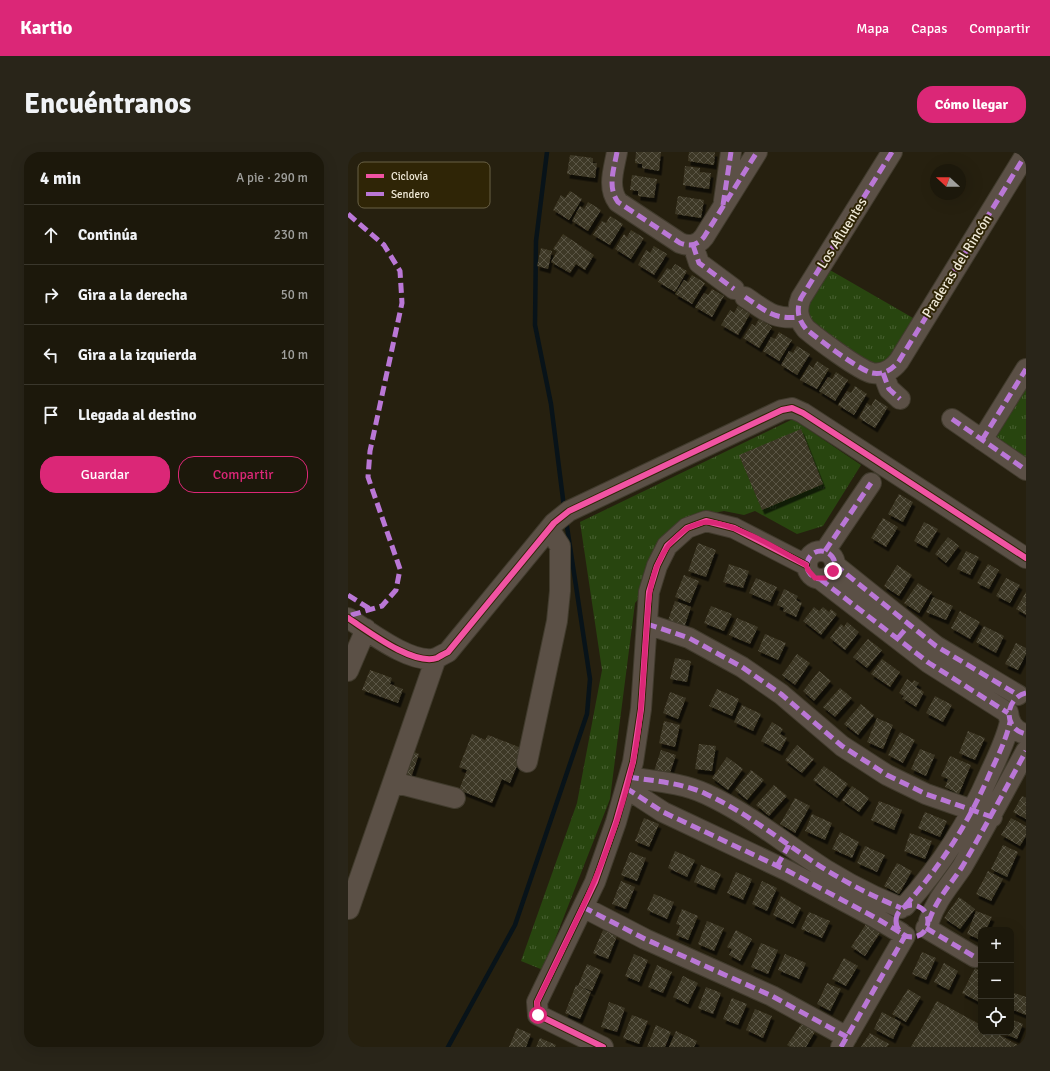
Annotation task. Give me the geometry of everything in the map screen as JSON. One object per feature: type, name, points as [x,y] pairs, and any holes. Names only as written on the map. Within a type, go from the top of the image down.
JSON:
[{"type":"street","points":[[617,152],[612,195],[618,202],[680,244],[693,245],[704,237],[757,152]]},
{"type":"street","points":[[722,209],[731,152]]},
{"type":"street","name":"Los Afluentes","points":[[799,317],[799,304],[801,298],[892,152]]},
{"type":"street","name":"Praderas del Rincón","points":[[883,373],[895,366],[899,361],[1026,154]]},
{"type":"street","points":[[693,245],[699,263],[740,293],[778,317],[785,319],[799,317],[806,329],[864,370],[877,374],[883,373],[890,389],[900,399]]},
{"type":"street","points":[[982,440],[1026,368]]},
{"type":"street","points":[[348,618],[400,651],[419,658],[436,658],[448,652],[559,519],[782,410],[792,408],[803,413],[1026,558]]},
{"type":"street","points":[[952,420],[1026,470]]},
{"type":"street","points":[[820,579],[830,575],[830,558],[871,483]]},
{"type":"street","points":[[527,762],[557,621],[560,591],[559,519]]},
{"type":"street","points":[[603,1047],[538,1015],[537,1002],[595,882],[616,822],[627,783],[633,762],[641,708],[649,592],[657,566],[668,546],[687,528],[706,522],[734,528],[806,565],[811,575],[820,579],[903,632],[936,646],[1022,694],[1009,707],[1007,737],[983,814],[959,871],[934,906],[928,925],[921,935],[916,937],[903,934],[876,918],[777,866],[663,812],[627,783]]},
{"type":"street","points":[[806,565],[810,555],[814,552],[830,558],[903,632],[929,663],[1009,717],[1017,730],[1026,734]]},
{"type":"street","points":[[647,624],[690,638],[742,667],[781,694],[842,746],[887,775],[926,794],[983,814]]},
{"type":"street","points":[[348,671],[366,629]]},
{"type":"street","points":[[349,910],[436,658]]},
{"type":"street","points":[[903,934],[896,923],[896,918],[903,907],[942,859],[983,814],[1026,751]]},
{"type":"street","points":[[393,782],[455,798]]},
{"type":"street","points":[[627,783],[662,782],[705,793],[748,816],[789,845],[862,891],[903,907],[911,904],[922,907],[928,916],[928,925]]},
{"type":"street","points":[[777,866],[789,845]]},
{"type":"street","points":[[583,907],[645,939],[772,996],[844,1042],[903,934]]},
{"type":"street","points":[[928,925],[975,957]]},
{"type":"green space","points":[[823,266],[920,322],[883,370],[808,328],[803,299]]},
{"type":"green space","points":[[1026,374],[1026,466],[986,439]]},
{"type":"green space","points":[[793,419],[861,465],[823,526],[797,534],[755,511],[744,515],[724,511],[688,518],[641,596],[635,603],[610,799],[543,970],[521,961],[577,803],[602,670],[580,522]]},
{"type":"building","points":[[636,152],[661,152],[659,171],[642,168],[642,164],[635,163]]},
{"type":"building","points":[[689,152],[715,152],[714,165],[688,161]]},
{"type":"building","points":[[570,155],[593,158],[593,163],[597,163],[595,178],[567,174]]},
{"type":"building","points":[[685,166],[700,168],[700,172],[711,173],[709,189],[683,185]]},
{"type":"building","points":[[632,175],[657,179],[654,198],[638,196],[638,191],[630,190]]},
{"type":"building","points":[[570,191],[582,199],[569,220],[553,210],[561,195],[565,198]]},
{"type":"building","points":[[678,196],[704,200],[701,218],[675,214]]},
{"type":"building","points":[[588,202],[601,210],[588,231],[572,221],[580,206],[584,209]]},
{"type":"building","points":[[610,216],[623,224],[610,245],[593,235],[602,221],[606,223]]},
{"type":"building","points":[[631,230],[644,238],[631,259],[615,249],[624,234],[627,237]]},
{"type":"building","points":[[563,234],[594,255],[585,270],[576,264],[570,273],[551,262],[557,251],[553,249]]},
{"type":"building","points":[[654,246],[667,254],[654,275],[638,265],[646,250],[650,253]]},
{"type":"building","points":[[541,248],[552,251],[548,269],[537,266]]},
{"type":"building","points":[[675,264],[687,271],[675,292],[658,282],[667,268],[671,270]]},
{"type":"building","points":[[692,275],[705,283],[692,304],[675,294],[684,280],[688,282]]},
{"type":"building","points":[[712,289],[724,296],[712,317],[695,307],[704,293],[708,295]]},
{"type":"building","points":[[738,306],[750,314],[738,335],[721,325],[730,310],[734,313]]},
{"type":"building","points":[[759,319],[772,327],[759,348],[743,338],[752,324],[755,326]]},
{"type":"building","points":[[779,332],[792,340],[779,361],[763,351],[771,337],[775,339]]},
{"type":"building","points":[[797,346],[810,354],[797,375],[781,365],[789,351],[793,353]]},
{"type":"building","points":[[817,361],[829,369],[817,389],[800,380],[809,365],[813,368]]},
{"type":"building","points":[[836,372],[848,380],[835,401],[819,391],[828,377],[832,379]]},
{"type":"building","points":[[855,386],[867,394],[854,415],[838,405],[847,391],[851,393]]},
{"type":"building","points":[[875,399],[888,407],[875,428],[859,418],[867,403],[871,406]]},
{"type":"building","points":[[801,429],[823,484],[762,510],[739,455]]},
{"type":"building","points":[[899,494],[913,502],[903,522],[888,514]]},
{"type":"building","points":[[883,518],[898,527],[886,547],[871,538]]},
{"type":"building","points":[[924,522],[938,529],[927,548],[914,541]]},
{"type":"building","points":[[948,537],[959,546],[946,563],[935,554]]},
{"type":"building","points":[[698,543],[716,550],[706,577],[688,571]]},
{"type":"building","points":[[966,551],[979,557],[970,575],[957,569]]},
{"type":"building","points":[[729,564],[749,571],[743,588],[723,582]]},
{"type":"building","points":[[988,564],[999,570],[989,589],[977,583]]},
{"type":"building","points":[[897,565],[912,575],[899,596],[884,586]]},
{"type":"building","points":[[684,575],[699,581],[690,603],[675,597]]},
{"type":"building","points":[[756,578],[777,587],[770,602],[749,593]]},
{"type":"building","points":[[1006,578],[1020,585],[1010,603],[996,596]]},
{"type":"building","points":[[918,583],[932,592],[919,613],[904,603]]},
{"type":"building","points":[[784,589],[798,596],[796,600],[802,603],[796,617],[783,611],[784,608],[777,605]]},
{"type":"building","points":[[1026,592],[1026,615],[1016,609]]},
{"type":"building","points":[[933,597],[953,606],[946,620],[926,612]]},
{"type":"building","points":[[675,601],[691,607],[683,631],[666,626]]},
{"type":"building","points":[[711,606],[732,614],[724,631],[704,623]]},
{"type":"building","points":[[814,607],[819,611],[823,607],[829,612],[831,609],[837,614],[821,635],[803,621]]},
{"type":"building","points":[[960,611],[980,622],[970,639],[951,628]]},
{"type":"building","points":[[737,618],[758,627],[750,644],[729,635]]},
{"type":"building","points":[[847,622],[859,632],[845,650],[830,638],[841,624],[844,627]]},
{"type":"building","points":[[984,626],[1004,636],[996,653],[976,642]]},
{"type":"building","points":[[765,634],[786,643],[778,660],[758,651]]},
{"type":"building","points":[[868,639],[882,650],[867,668],[853,657]]},
{"type":"building","points":[[1016,643],[1026,648],[1026,654],[1018,670],[1005,664]]},
{"type":"building","points":[[797,654],[810,663],[795,685],[782,675]]},
{"type":"building","points":[[675,658],[691,661],[687,682],[670,679]]},
{"type":"building","points":[[882,659],[900,672],[890,687],[871,674]]},
{"type":"building","points":[[370,670],[392,678],[390,684],[403,689],[398,703],[362,690]]},
{"type":"building","points":[[819,671],[831,681],[814,701],[803,691]]},
{"type":"building","points":[[907,679],[912,683],[914,680],[919,683],[916,687],[924,692],[916,707],[902,698],[904,696],[899,693]]},
{"type":"building","points":[[840,688],[852,698],[835,717],[823,707]]},
{"type":"building","points":[[717,689],[739,699],[732,716],[709,706]]},
{"type":"building","points":[[670,692],[686,698],[678,719],[663,713]]},
{"type":"building","points":[[935,696],[952,705],[943,722],[926,713]]},
{"type":"building","points":[[861,704],[874,715],[858,735],[844,724]]},
{"type":"building","points":[[742,705],[761,714],[753,731],[734,722]]},
{"type":"building","points":[[877,718],[893,725],[883,749],[867,742]]},
{"type":"building","points":[[664,721],[680,725],[675,747],[659,743]]},
{"type":"building","points":[[772,722],[783,729],[780,734],[787,738],[780,751],[761,741]]},
{"type":"building","points":[[968,731],[985,738],[975,760],[959,753]]},
{"type":"building","points":[[900,732],[915,740],[903,763],[888,755]]},
{"type":"building","points":[[472,734],[485,740],[488,735],[524,749],[510,783],[502,779],[492,803],[459,790],[467,770],[459,767]]},
{"type":"building","points":[[699,744],[716,746],[712,771],[695,769]]},
{"type":"building","points":[[797,745],[814,759],[802,773],[785,760]]},
{"type":"building","points":[[920,749],[935,755],[926,776],[911,769]]},
{"type":"building","points":[[661,750],[676,755],[669,776],[654,771]]},
{"type":"building","points":[[412,751],[419,754],[411,778],[402,775]]},
{"type":"building","points":[[950,756],[971,765],[959,794],[945,787],[948,779],[941,776]]},
{"type":"building","points":[[727,757],[743,769],[728,790],[712,778]]},
{"type":"building","points":[[824,766],[848,784],[837,798],[813,780]]},
{"type":"building","points":[[751,770],[764,780],[747,800],[735,790]]},
{"type":"building","points":[[774,785],[787,796],[769,816],[756,805]]},
{"type":"building","points":[[852,786],[869,798],[859,812],[842,800]]},
{"type":"building","points":[[1022,796],[1026,798],[1026,819],[1013,812]]},
{"type":"building","points":[[795,798],[810,806],[795,833],[780,824]]},
{"type":"building","points":[[879,801],[902,810],[894,830],[871,820]]},
{"type":"building","points":[[925,812],[947,821],[940,837],[918,828]]},
{"type":"building","points":[[812,814],[832,823],[825,840],[805,831]]},
{"type":"building","points":[[644,818],[659,824],[649,847],[635,841]]},
{"type":"building","points":[[1011,818],[1026,826],[1026,836],[1020,846],[1001,835]]},
{"type":"building","points":[[840,832],[859,842],[852,858],[832,849]]},
{"type":"building","points":[[910,833],[932,841],[925,859],[904,851]]},
{"type":"building","points":[[1003,845],[1018,852],[1007,877],[991,869]]},
{"type":"building","points":[[865,846],[885,855],[877,872],[857,863]]},
{"type":"building","points":[[675,851],[695,860],[687,877],[668,868]]},
{"type":"building","points":[[630,852],[646,858],[637,881],[621,875]]},
{"type":"building","points":[[897,863],[912,871],[899,894],[884,886]]},
{"type":"building","points":[[701,865],[721,874],[714,890],[694,882]]},
{"type":"building","points":[[988,871],[1003,879],[991,901],[976,894]]},
{"type":"building","points":[[736,872],[752,879],[743,900],[727,893]]},
{"type":"building","points":[[621,881],[635,887],[626,909],[612,904]]},
{"type":"building","points":[[762,881],[777,888],[767,911],[752,904]]},
{"type":"building","points":[[654,894],[674,902],[667,919],[647,910]]},
{"type":"building","points":[[781,896],[801,908],[793,924],[773,915]]},
{"type":"building","points":[[959,897],[975,909],[960,929],[944,918]]},
{"type":"building","points":[[682,909],[698,916],[688,940],[676,935],[680,925],[676,924]]},
{"type":"building","points":[[976,911],[992,917],[987,927],[978,927],[978,939],[967,934]]},
{"type":"building","points":[[809,912],[830,921],[822,938],[801,929]]},
{"type":"building","points":[[707,921],[724,928],[714,951],[698,944]]},
{"type":"building","points":[[866,924],[880,933],[865,956],[851,947]]},
{"type":"building","points":[[603,930],[617,936],[608,959],[593,953]]},
{"type":"building","points":[[736,930],[752,939],[740,961],[729,955],[732,949],[727,947]]},
{"type":"building","points":[[761,943],[778,950],[768,974],[751,967]]},
{"type":"building","points":[[922,952],[936,958],[926,980],[912,974]]},
{"type":"building","points":[[634,954],[648,960],[639,982],[625,976]]},
{"type":"building","points":[[785,954],[806,963],[799,979],[778,970]]},
{"type":"building","points":[[844,958],[858,966],[846,986],[832,979]]},
{"type":"building","points":[[944,963],[958,971],[949,990],[934,982]]},
{"type":"building","points":[[587,964],[601,970],[592,991],[578,986]]},
{"type":"building","points":[[657,965],[672,972],[663,993],[648,987]]},
{"type":"building","points":[[975,968],[978,970],[978,1001],[962,993]]},
{"type":"building","points":[[683,976],[698,983],[688,1004],[673,997]]},
{"type":"building","points":[[827,983],[841,989],[830,1011],[817,1004]]},
{"type":"building","points":[[576,985],[591,992],[580,1019],[565,1013]]},
{"type":"building","points":[[706,987],[721,993],[713,1014],[698,1008]]},
{"type":"building","points":[[908,989],[921,997],[906,1022],[892,1014]]},
{"type":"building","points":[[1014,993],[1026,997],[1026,1015],[1014,1010]]},
{"type":"building","points":[[732,998],[747,1004],[738,1025],[723,1019]]},
{"type":"building","points":[[937,1001],[978,1023],[978,1035],[999,1035],[1021,1047],[911,1047]]},
{"type":"building","points":[[609,1002],[625,1008],[617,1032],[601,1027]]},
{"type":"building","points":[[755,1009],[772,1016],[763,1038],[746,1030]]},
{"type":"building","points":[[882,1012],[901,1022],[893,1039],[874,1029]]},
{"type":"building","points":[[632,1015],[648,1021],[639,1044],[623,1038]]},
{"type":"building","points":[[1014,1020],[1023,1024],[1017,1039],[1008,1035],[1014,1035]]},
{"type":"building","points":[[802,1023],[815,1032],[806,1047],[791,1047],[787,1045]]},
{"type":"building","points":[[656,1025],[671,1032],[665,1047],[647,1047]]},
{"type":"building","points":[[517,1028],[531,1034],[526,1047],[509,1047]]},
{"type":"building","points":[[676,1031],[697,1041],[694,1047],[669,1047]]},
{"type":"building","points":[[870,1033],[889,1044],[887,1047],[861,1047]]},
{"type":"building","points":[[540,1038],[556,1045],[555,1047],[536,1047]]},
{"type":"waterway","points":[[547,152],[536,241],[535,325],[551,404],[564,507]]},
{"type":"waterway","points":[[448,1047],[515,925],[587,714],[590,679],[566,520]]},
{"type":"marked path","points":[[617,152],[612,184],[618,202],[680,243],[690,245],[699,242],[704,237],[757,152]]},
{"type":"marked path","points":[[723,205],[731,152]]},
{"type":"marked path","points":[[892,152],[801,298],[798,310],[801,322],[806,329],[829,347],[866,371],[872,373],[887,371],[899,361],[1026,154]]},
{"type":"marked path","points":[[348,214],[384,245],[400,271],[402,303],[370,451],[368,477],[400,569],[396,590],[382,606],[348,616]]},
{"type":"marked path","points":[[693,245],[699,263],[734,289]]},
{"type":"marked path","points":[[745,297],[770,313],[782,317],[799,317]]},
{"type":"marked path","points":[[982,440],[1026,369]]},
{"type":"marked path","points":[[883,373],[889,389],[900,399]]},
{"type":"marked path","points":[[952,419],[1026,470]]},
{"type":"marked path","points":[[825,551],[871,483]]},
{"type":"marked path","points":[[821,551],[831,555],[835,565],[831,575],[821,579],[811,575],[807,565],[811,555],[821,551]]},
{"type":"marked path","points":[[835,565],[936,646],[1018,695]]},
{"type":"marked path","points":[[820,579],[929,663],[1008,713]]},
{"type":"marked path","points":[[348,595],[370,609]]},
{"type":"marked path","points":[[647,624],[689,638],[742,667],[781,694],[842,746],[887,775],[926,794],[992,817]]},
{"type":"marked path","points":[[898,638],[909,625]]},
{"type":"marked path","points":[[1026,693],[1019,696],[1014,701],[1010,707],[1009,714],[1013,726],[1018,731],[1026,734]]},
{"type":"marked path","points":[[905,906],[931,875],[953,843],[973,809],[999,754],[1010,722]]},
{"type":"marked path","points":[[929,921],[939,899],[962,867],[1026,751]]},
{"type":"marked path","points":[[629,777],[688,787],[719,800],[744,814],[838,877],[863,891],[901,908]]},
{"type":"marked path","points":[[626,788],[663,812],[788,871],[901,933]]},
{"type":"marked path","points":[[777,866],[789,845]]},
{"type":"marked path","points":[[909,905],[915,905],[924,909],[928,921],[924,933],[915,937],[909,937],[900,933],[896,924],[896,918],[900,909],[909,905]]},
{"type":"marked path","points":[[583,907],[645,939],[772,996],[847,1037]]},
{"type":"marked path","points":[[926,928],[975,957]]},
{"type":"marked path","points":[[841,1047],[905,936]]},
{"type":"cycle path","points":[[348,618],[391,646],[404,652],[416,657],[427,659],[437,658],[448,652],[554,523],[569,511],[782,410],[792,408],[803,413],[1026,558]]},
{"type":"cycle path","points":[[603,1047],[538,1015],[537,1002],[595,882],[616,822],[633,762],[641,709],[649,592],[657,566],[667,546],[687,528],[706,521],[734,528],[806,565]]},
{"type":"route","points":[[538,1015],[537,1002],[595,882],[616,822],[633,762],[641,708],[649,592],[657,566],[668,546],[687,528],[706,522],[734,528],[775,548],[806,565],[811,575],[815,578],[826,578],[833,571]]}]
